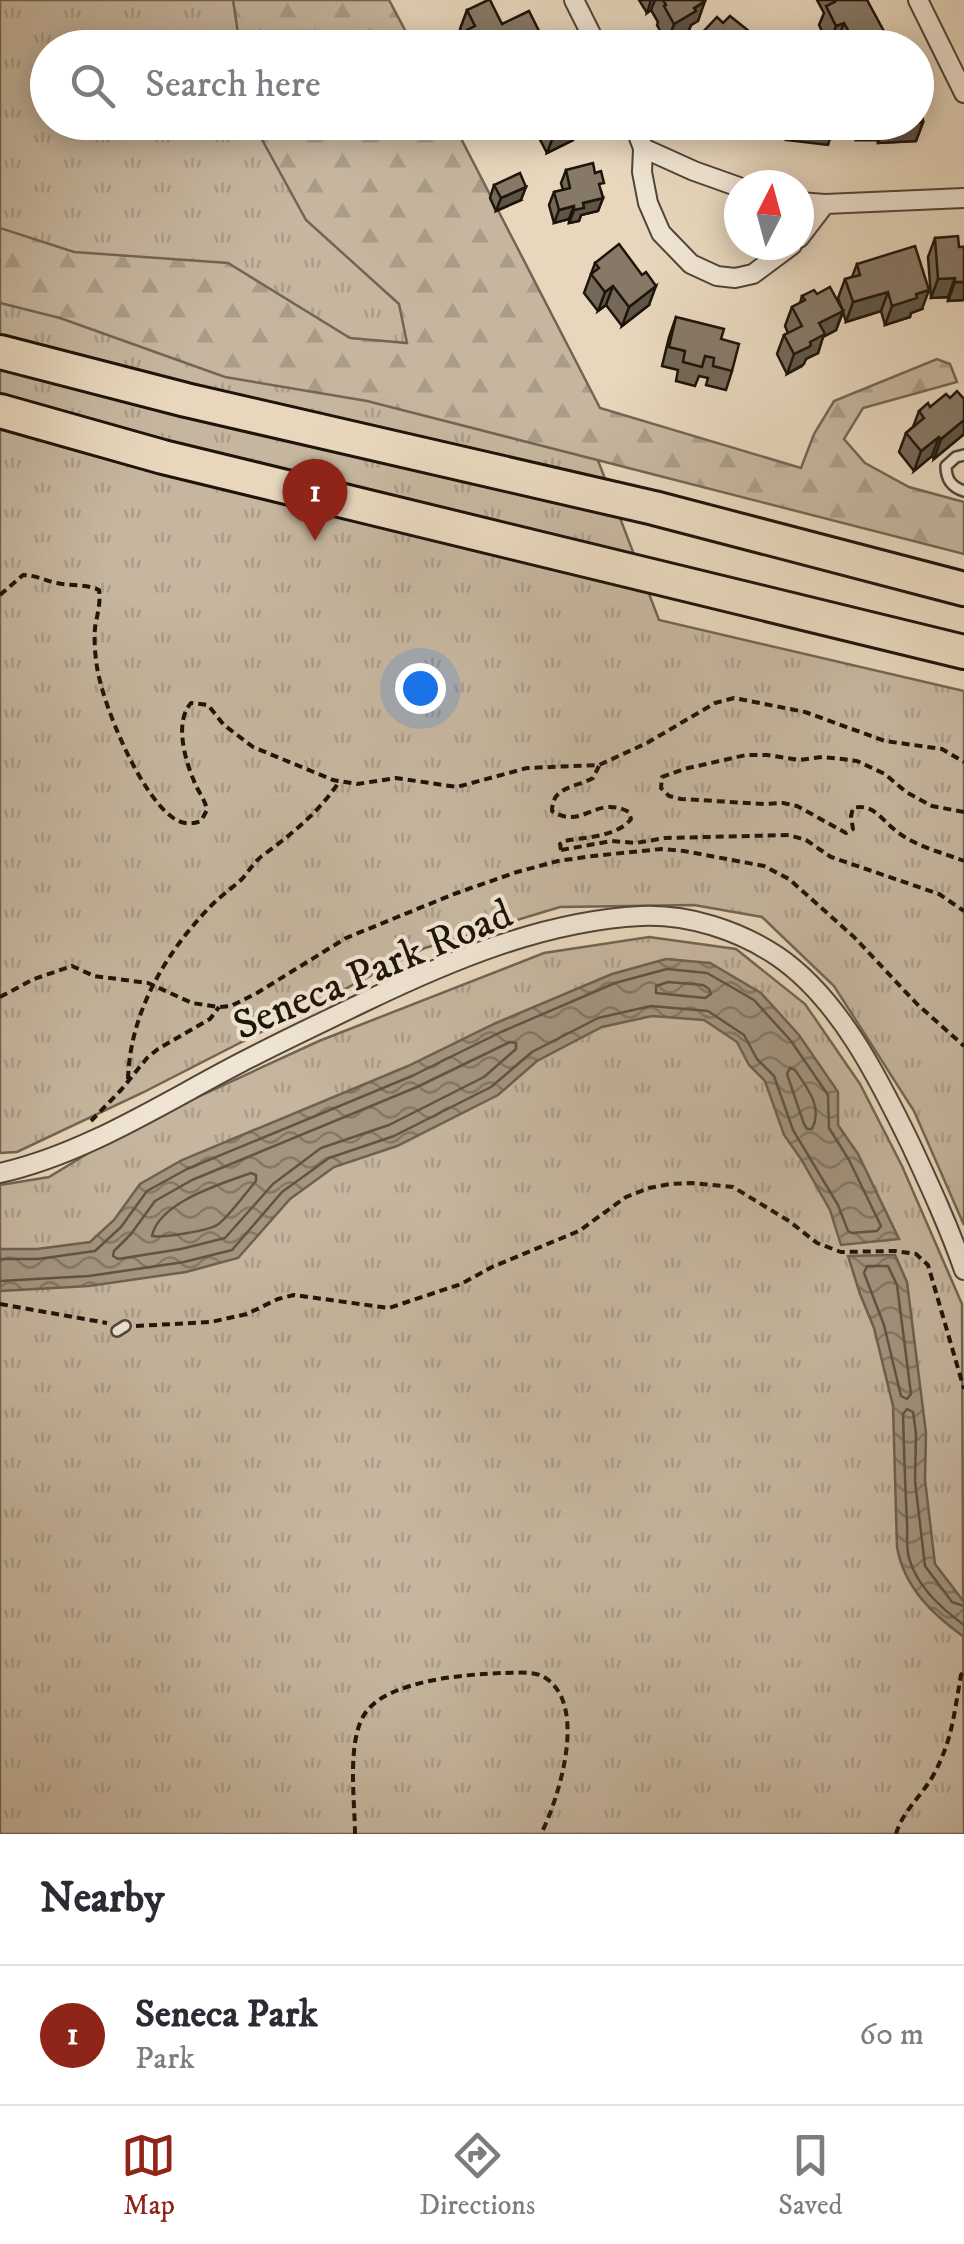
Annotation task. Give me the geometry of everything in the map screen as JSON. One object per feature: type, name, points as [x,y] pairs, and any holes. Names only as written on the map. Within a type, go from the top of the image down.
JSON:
[{"type":"highway","points":[[0,352],[186,400],[654,508],[964,589]]},
{"type":"highway","points":[[0,411],[163,456],[964,652]]},
{"type":"street","points":[[574,0],[589,30]]},
{"type":"street","points":[[918,0],[933,30]]},
{"type":"street","points":[[934,32],[964,92]]},
{"type":"street","points":[[639,140],[648,202],[660,234],[691,264],[717,276],[735,278],[753,274],[772,260]]},
{"type":"street","points":[[642,148],[724,182]]},
{"type":"street","points":[[814,203],[964,198]]},
{"type":"street","points":[[814,218],[825,204]]},
{"type":"street","name":"Seneca Park Road","points":[[0,1173],[67,1152],[276,1044],[462,958],[584,923],[661,917],[733,932],[796,971],[817,992],[888,1096],[964,1270]]},
{"type":"lane","points":[[964,455],[946,466],[946,476],[955,488],[964,491]]},
{"type":"path","points":[[0,596],[23,575],[99,590],[95,650],[106,702],[145,786],[158,805],[175,820],[188,824],[201,822],[207,810],[194,783],[186,752],[184,716],[191,704],[208,704],[224,725],[254,747],[340,782],[358,784],[396,778],[457,787],[528,768],[599,765],[648,744],[715,703],[734,698],[804,712],[885,742],[942,749],[964,762]]},
{"type":"path","points":[[964,812],[932,806],[906,792],[885,774],[842,759],[746,755],[662,777],[662,788],[669,796],[783,803],[846,833],[853,829],[853,808],[868,807],[897,833],[964,861]]},
{"type":"path","points":[[599,765],[593,778],[556,795],[552,811],[572,818],[608,805],[629,812],[631,819],[613,832],[564,841],[561,850],[665,838],[789,835],[806,840],[831,858],[939,894],[964,911]]},
{"type":"path","points":[[128,1078],[140,1014],[177,945],[251,866],[308,819],[340,782]]},
{"type":"path","points":[[0,997],[72,966],[94,976],[148,983],[192,1003],[219,1007],[210,1018],[158,1049],[137,1067],[121,1090],[90,1121]]},
{"type":"path","points":[[0,1304],[121,1329],[211,1322],[247,1314],[294,1294],[389,1308],[461,1284],[492,1266],[578,1231],[626,1196],[670,1184],[702,1183],[733,1188],[790,1221],[816,1244],[841,1252],[916,1254],[928,1266],[964,1389]]},
{"type":"path","points":[[896,1834],[904,1813],[934,1775],[954,1728],[964,1671]]},
{"type":"path","points":[[356,1834],[354,1758],[365,1712],[378,1701],[426,1681],[522,1672],[542,1676],[556,1690],[565,1710],[568,1741],[564,1772],[542,1834]]},
{"type":"green space","points":[[0,0],[360,0],[376,30],[30,30],[30,140],[433,140],[599,463],[659,620],[964,691],[964,1225],[914,1111],[834,986],[762,917],[694,905],[560,907],[425,948],[142,1093],[17,1152],[0,1153]]},
{"type":"green space","points":[[233,0],[389,0],[405,30],[237,30]]},
{"type":"green space","points":[[262,140],[462,140],[600,408],[801,468],[814,434],[834,401],[937,359],[950,364],[957,382],[863,408],[844,439],[865,463],[909,487],[964,502],[964,554],[367,401],[225,377],[60,318],[0,303],[0,228],[74,252],[228,263],[350,338],[407,343],[399,304],[306,220]]},
{"type":"green space","points":[[649,937],[736,949],[805,1004],[860,1084],[902,1166],[962,1304],[964,1834],[0,1834],[0,1185],[49,1177],[128,1129],[319,1041],[544,953]]},
{"type":"water","points":[[666,959],[710,963],[761,993],[799,1035],[838,1092],[838,1125],[858,1154],[899,1239],[841,1245],[830,1210],[784,1135],[765,1081],[749,1065],[737,1042],[704,1020],[652,1016],[602,1027],[537,1061],[498,1095],[397,1146],[334,1167],[290,1199],[238,1258],[186,1272],[89,1286],[0,1291],[0,1249],[90,1242],[114,1220],[140,1184],[182,1160],[408,1066],[496,1023],[612,974]]},
{"type":"water","points":[[895,1255],[907,1282],[926,1433],[925,1480],[935,1564],[964,1602],[964,1637],[921,1598],[906,1575],[897,1547],[893,1406],[874,1328],[848,1256]]},
{"type":"building","points":[[490,0],[502,24],[529,11],[538,30],[467,30],[475,26],[467,10]]},
{"type":"building","points":[[663,0],[704,0],[705,1],[674,24]]},
{"type":"building","points":[[867,0],[883,30],[848,30],[844,23],[836,26],[826,6]]},
{"type":"building","points":[[730,16],[748,30],[705,30],[717,17],[723,23]]},
{"type":"building","points":[[593,163],[595,173],[601,171],[603,198],[583,203],[584,208],[559,210],[554,192],[570,188],[566,170]]},
{"type":"building","points":[[520,173],[526,187],[501,198],[494,185]]},
{"type":"building","points":[[958,236],[959,247],[964,247],[964,282],[938,279],[935,238]]},
{"type":"building","points":[[619,244],[642,275],[646,272],[656,286],[629,307],[613,286],[605,292],[591,274],[599,268],[595,263]]},
{"type":"building","points":[[915,246],[929,290],[892,306],[888,292],[853,302],[845,279],[860,275],[857,264]]},
{"type":"building","points":[[830,287],[843,311],[819,323],[825,334],[794,354],[784,335],[802,326],[792,307],[805,300],[802,296]]},
{"type":"building","points":[[676,317],[724,329],[721,339],[739,344],[732,371],[713,366],[714,358],[705,356],[702,367],[683,362],[685,351],[669,347]]},
{"type":"building","points":[[957,391],[964,399],[964,420],[921,451],[906,433],[924,418],[919,411]]},
{"type":"place","name":"Seneca Park","points":[[315,541]]}]
